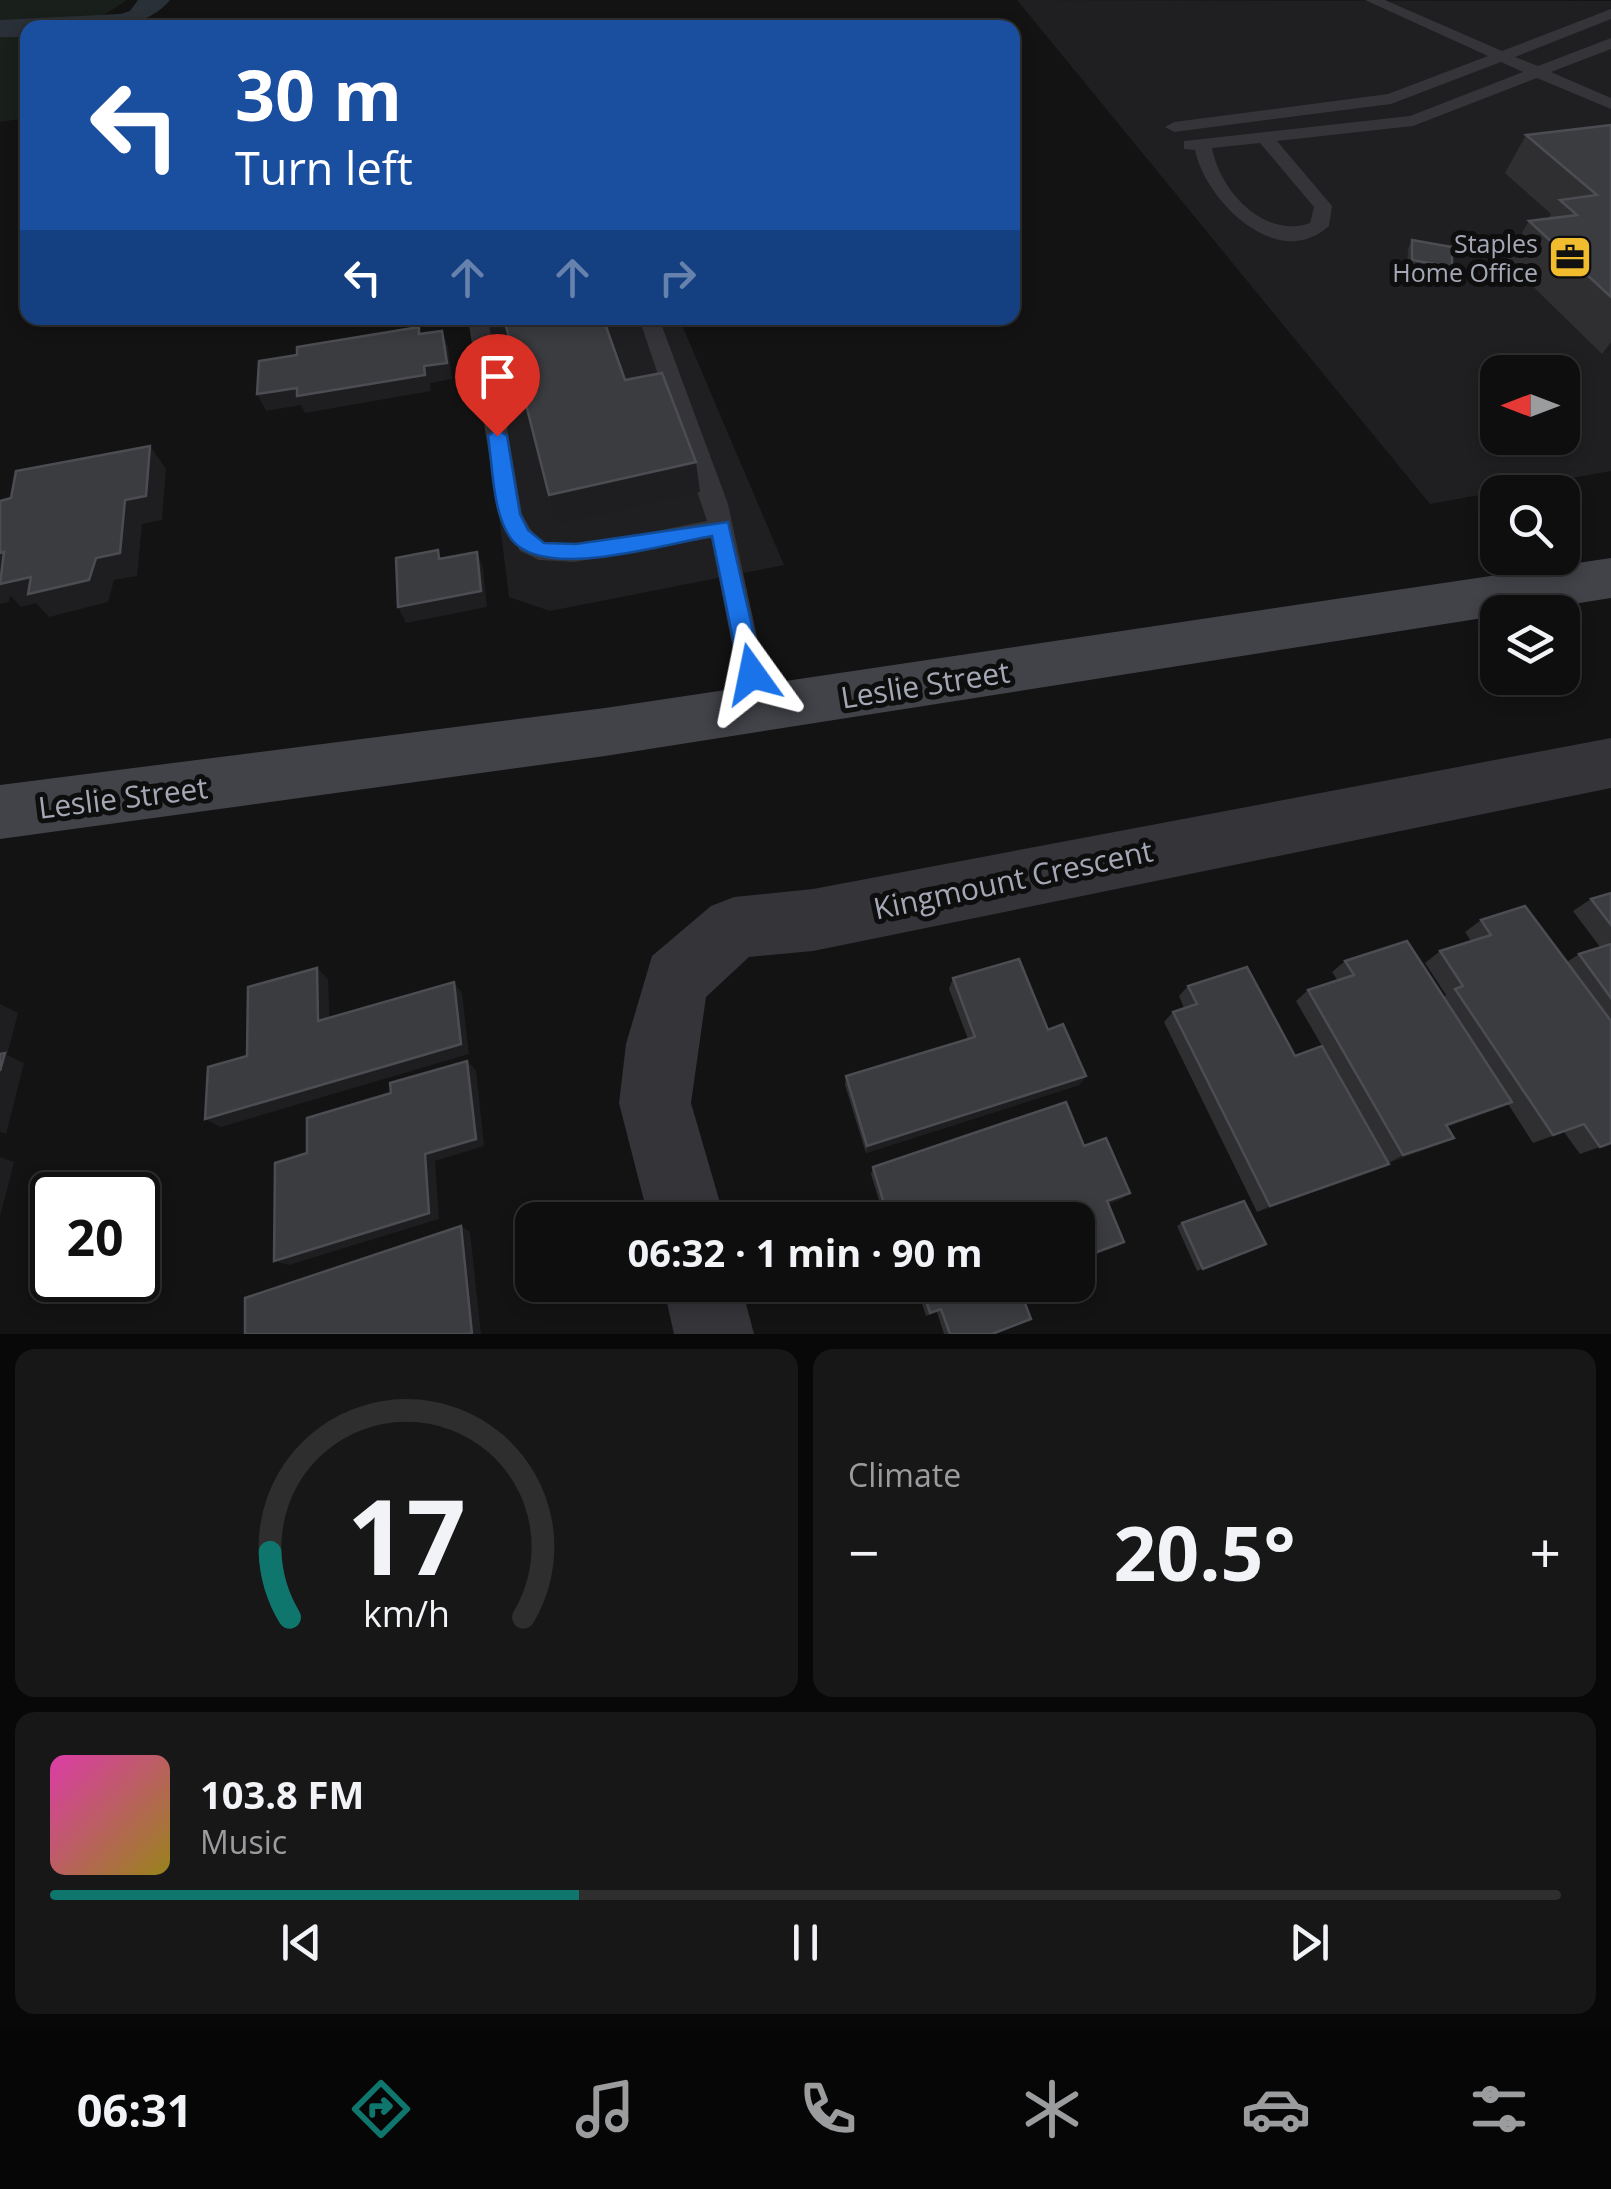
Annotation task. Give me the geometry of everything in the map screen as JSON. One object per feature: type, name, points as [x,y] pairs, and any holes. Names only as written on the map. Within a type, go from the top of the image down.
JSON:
[{"type":"main road","name":"Leslie Street","points":[[0,812],[290,778],[759,710],[1611,578]]},
{"type":"street","name":"Kingmount Crescent","points":[[682,1202],[655,1103],[661,1044],[676,979],[734,928],[814,920],[1020,876],[1611,763]]},
{"type":"street","points":[[706,1302],[714,1334]]},
{"type":"lane","points":[[1372,0],[1536,73],[1610,113]]},
{"type":"lane","points":[[1174,127],[1391,99],[1611,14]]},
{"type":"lane","points":[[1264,138],[1323,206],[1319,226],[1301,234],[1271,232],[1242,211],[1204,163],[1196,145],[1413,121],[1611,43]]},
{"type":"lane","points":[[479,325],[510,514],[520,535],[539,551],[576,552],[721,527]]},
{"type":"lane","points":[[651,325],[721,527],[759,710]]},
{"type":"shaded area","points":[[0,0],[127,0],[96,20],[20,20],[20,119],[0,122]]},
{"type":"shaded area","points":[[138,0],[170,0],[142,20],[20,20],[20,37],[0,37],[0,20],[130,11]]},
{"type":"shaded area","points":[[1017,0],[1611,1],[1611,471],[1580,477],[1480,475],[1480,495],[1430,504]]},
{"type":"shaded area","points":[[475,325],[682,325],[784,565],[550,611],[509,597]]},
{"type":"building","points":[[1611,125],[1611,297],[1529,221],[1577,215],[1560,200],[1597,195],[1526,135]]},
{"type":"building","points":[[1412,240],[1452,247],[1452,267],[1412,260]]},
{"type":"building","points":[[506,325],[605,325],[625,380],[662,373],[696,462],[549,495]]},
{"type":"building","points":[[419,327],[419,334],[442,331],[447,363],[424,366],[425,375],[297,396],[297,388],[257,394],[259,361],[297,355],[297,347]]},
{"type":"building","points":[[150,446],[146,496],[125,500],[120,553],[96,558],[89,580],[28,594],[31,577],[0,584],[4,552],[0,553],[0,501],[11,498],[16,471]]},
{"type":"building","points":[[438,550],[439,559],[477,552],[481,591],[398,607],[396,558]]},
{"type":"building","points":[[1611,893],[1611,925],[1591,899]]},
{"type":"building","points":[[1525,906],[1611,1021],[1611,1143],[1600,1147],[1584,1124],[1553,1135],[1455,989],[1463,986],[1440,951],[1491,935],[1481,920]]},
{"type":"building","points":[[1407,941],[1512,1102],[1446,1125],[1454,1138],[1403,1155],[1308,990],[1354,975],[1345,961]]},
{"type":"building","points":[[1611,944],[1611,998],[1579,954]]},
{"type":"building","points":[[1019,959],[1048,1030],[1063,1024],[1086,1076],[867,1146],[846,1076],[975,1037],[953,978]]},
{"type":"building","points":[[1247,967],[1295,1056],[1322,1046],[1389,1164],[1270,1206],[1173,1012],[1197,1004],[1188,986]]},
{"type":"building","points":[[317,968],[318,1021],[454,982],[461,1044],[205,1119],[208,1067],[247,1056],[248,987]]},
{"type":"building","points":[[467,1061],[476,1139],[425,1154],[429,1213],[274,1261],[275,1163],[307,1153],[307,1118],[391,1093],[390,1083]]},
{"type":"building","points":[[1066,1102],[1084,1146],[1106,1138],[1130,1193],[1107,1201],[1124,1242],[1095,1253],[1095,1202],[884,1202],[873,1167]]},
{"type":"building","points":[[1244,1201],[1266,1244],[1203,1269],[1182,1223]]},
{"type":"building","points":[[461,1226],[472,1334],[245,1334],[245,1298]]},
{"type":"building","points":[[926,1302],[1024,1302],[1031,1319],[992,1334],[950,1334],[941,1309],[930,1313]]},
{"type":"place","name":"Staples Home Office","points":[[1570,257]]},
{"type":"route","points":[[497,436],[510,514],[520,535],[539,551],[576,552],[721,527],[752,674]]}]
